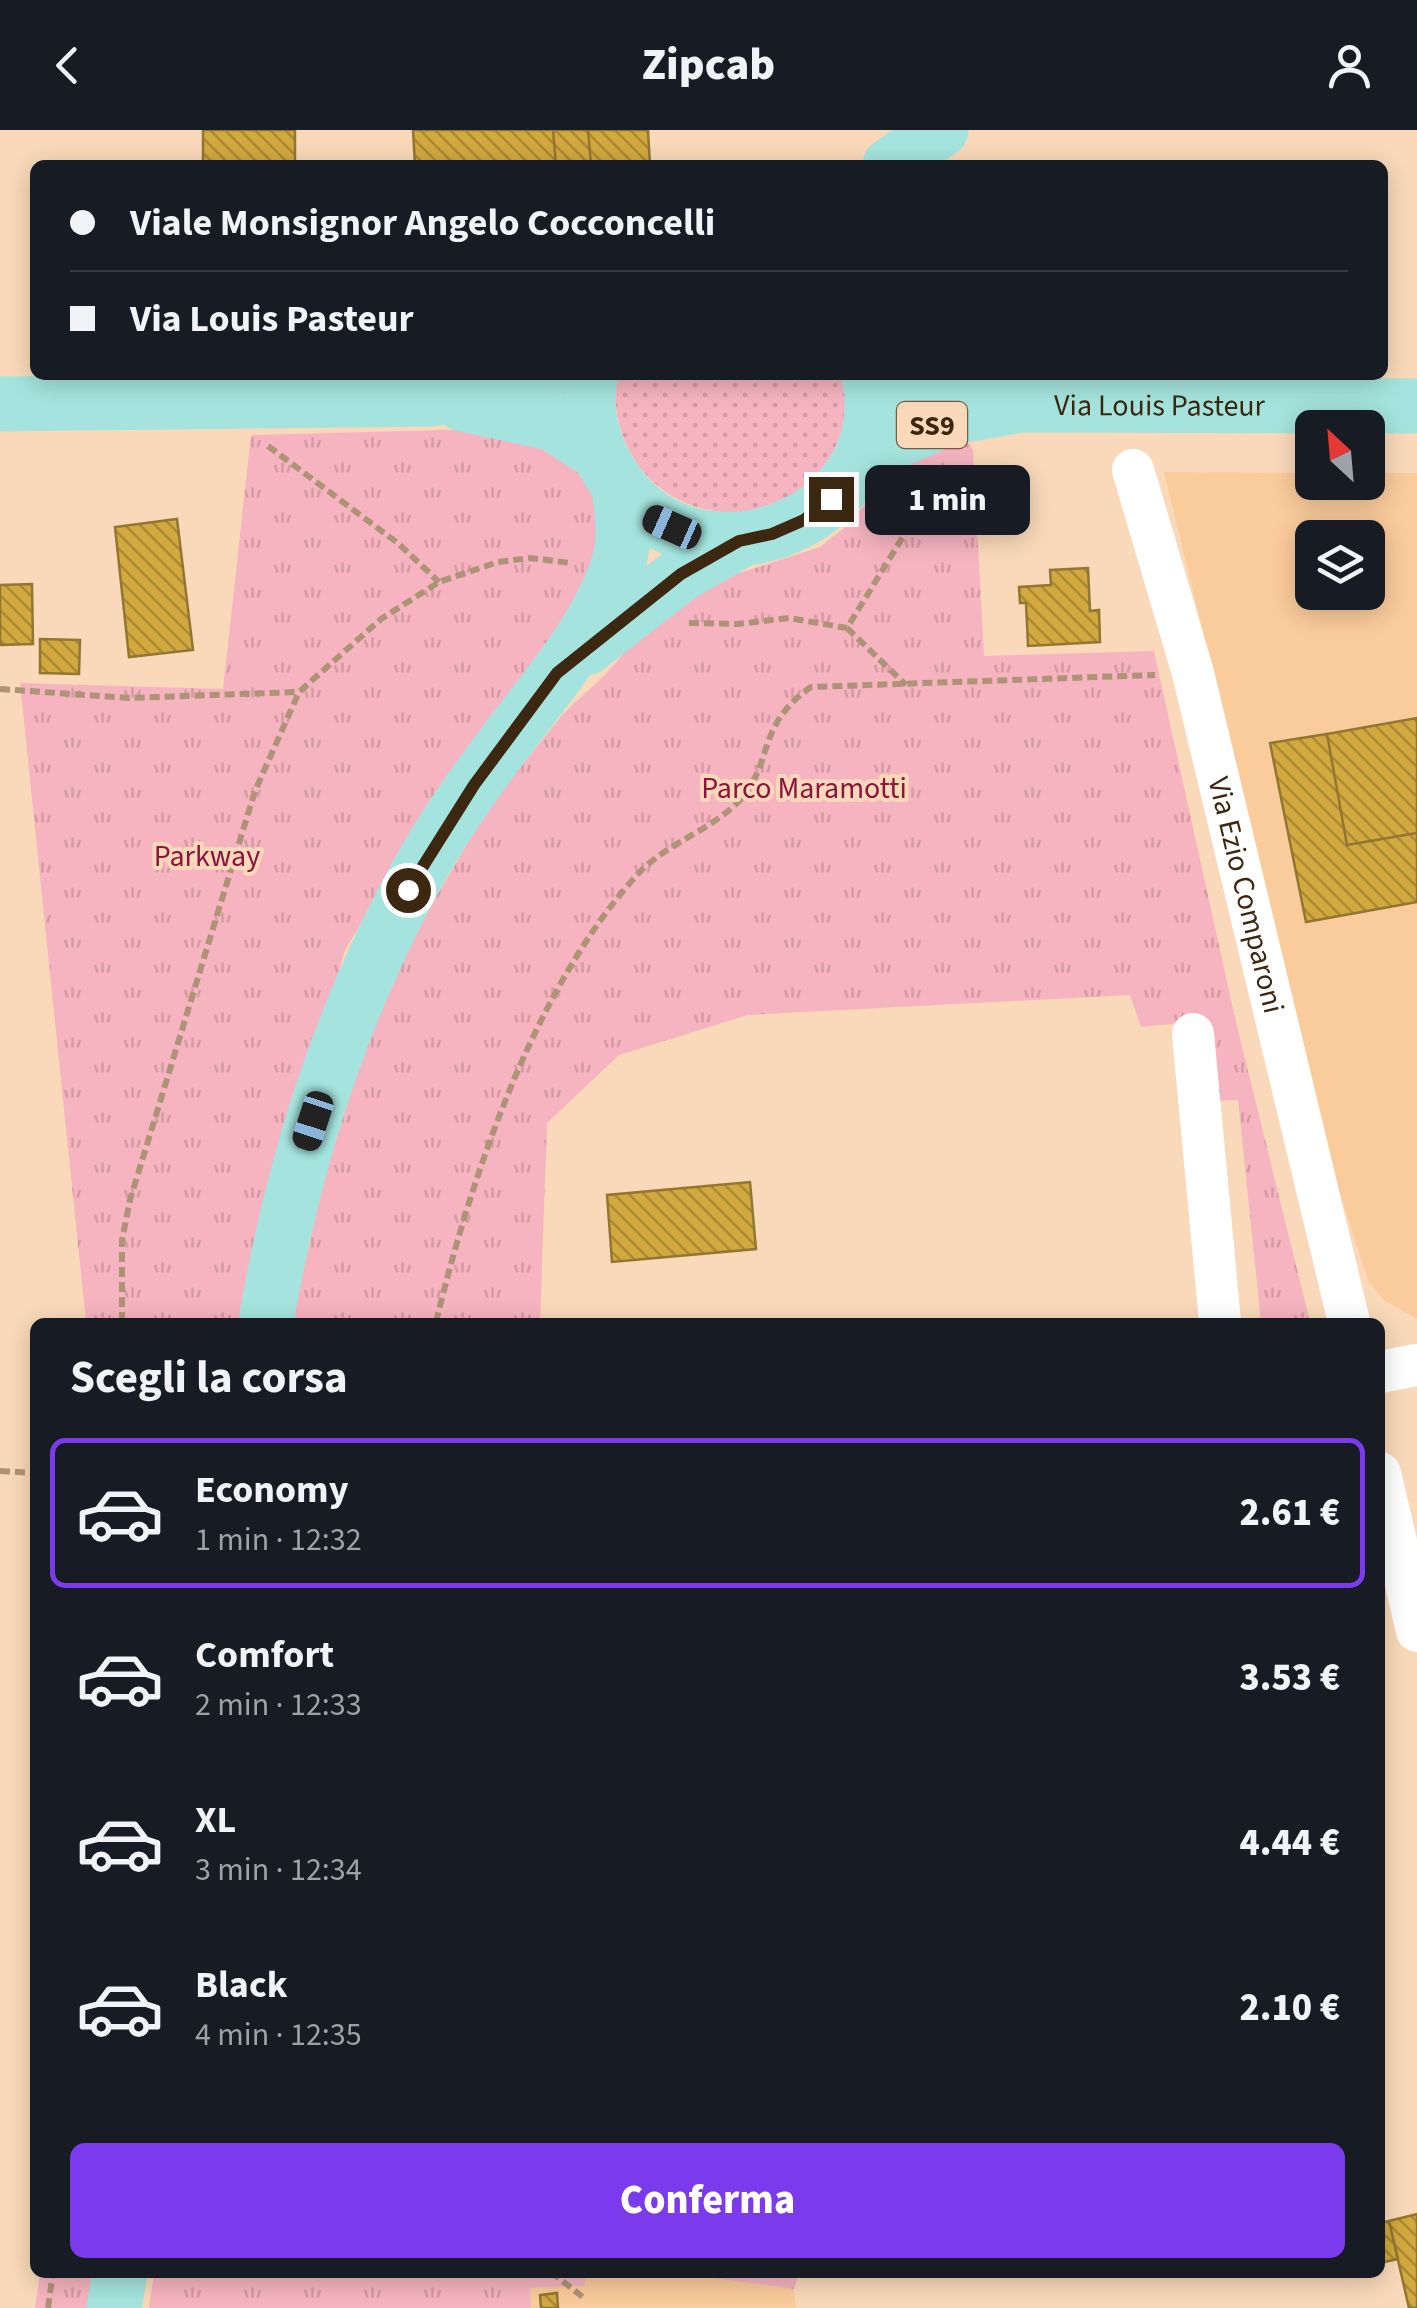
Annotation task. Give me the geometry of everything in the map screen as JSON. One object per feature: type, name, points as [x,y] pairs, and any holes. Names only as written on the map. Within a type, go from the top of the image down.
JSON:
[{"type":"main road","name":"Via Louis Pasteur","points":[[0,404],[430,399],[516,386],[530,380]]},
{"type":"main road","points":[[267,1318],[304,1151],[332,1062],[374,959],[408,890],[447,826],[557,673],[605,595],[619,562],[624,532],[589,418],[591,380]]},
{"type":"main road","name":"Via Louis Pasteur","points":[[430,399],[552,423],[608,470],[652,518],[693,536],[739,541],[772,534],[804,520],[831,499],[852,472],[868,433],[871,380]]},
{"type":"main road","name":"Via Louis Pasteur","points":[[919,380],[951,391],[1021,405]]},
{"type":"main road","name":"Via Louis Pasteur","points":[[852,472],[900,438],[948,418],[1021,405],[1417,406]]},
{"type":"main road","points":[[557,673],[624,615],[739,541]]},
{"type":"main road","points":[[114,2308],[119,2278]]},
{"type":"street","name":"Via Ezio Comparoni","points":[[1134,470],[1193,673],[1348,1318]]},
{"type":"street","points":[[1193,1034],[1220,1318]]},
{"type":"street","points":[[1385,1371],[1417,1365]]},
{"type":"street","points":[[1385,1494],[1417,1631]]},
{"type":"path","points":[[263,442],[399,544],[438,582]]},
{"type":"path","points":[[847,628],[947,464]]},
{"type":"path","points":[[122,1318],[122,1240],[130,1200],[255,792],[299,692],[382,618],[438,582],[498,562],[530,558],[585,566]]},
{"type":"path","points":[[686,622],[738,624],[800,618],[847,628],[907,686]]},
{"type":"path","points":[[437,1318],[512,1079],[570,972],[638,873],[742,798],[768,734],[796,697],[811,686],[907,686],[1193,673]]},
{"type":"path","points":[[0,689],[129,698],[299,692]]},
{"type":"path","points":[[0,1472],[30,1473]]},
{"type":"path","points":[[48,2308],[52,2278]]},
{"type":"path","points":[[559,2278],[584,2298]]},
{"type":"shaded area","points":[[1164,472],[1295,473],[1295,500],[1385,500],[1385,473],[1417,473],[1417,1319],[1384,1300],[1368,1280],[1341,1197]]},
{"type":"shaded area","points":[[586,2278],[713,2278],[794,2289],[796,2308],[531,2308],[530,2288],[585,2286]]},
{"type":"green space","points":[[616,380],[844,380],[844,421],[825,466],[793,496],[755,510],[714,511],[675,497],[642,470],[621,429]]},
{"type":"green space","name":"Parco Maramotti","points":[[959,427],[973,450],[984,656],[1154,651],[1235,1018],[1309,1318],[1261,1318],[1238,1100],[1216,1101],[1209,1020],[1141,1027],[1130,995],[748,1015],[619,1055],[547,1123],[540,1318],[293,1318],[330,1151],[376,1018],[422,921],[488,808],[563,714],[606,674],[653,619],[715,581],[820,547],[849,524],[901,460]]},
{"type":"green space","name":"Parkway","points":[[523,428],[581,467],[602,505],[587,592],[444,785],[345,950],[248,1281],[243,1318],[86,1318],[20,683],[223,689],[251,435]]},
{"type":"green space","points":[[39,2278],[97,2278],[92,2308],[35,2308]]},
{"type":"green space","points":[[153,2278],[586,2278],[585,2286],[530,2288],[531,2308],[149,2308]]},
{"type":"green space","points":[[713,2278],[797,2278],[794,2289]]},
{"type":"building","points":[[203,130],[295,130],[295,160],[203,160]]},
{"type":"building","points":[[413,130],[553,130],[556,160],[415,160]]},
{"type":"building","points":[[553,130],[588,130],[591,160],[556,160]]},
{"type":"building","points":[[588,130],[648,130],[650,160],[591,160]]},
{"type":"building","points":[[177,519],[193,650],[129,657],[115,527]]},
{"type":"building","points":[[1088,568],[1090,611],[1099,610],[1100,642],[1028,646],[1026,603],[1020,603],[1019,587],[1051,585],[1050,570]]},
{"type":"building","points":[[32,584],[33,644],[0,645],[0,585]]},
{"type":"building","points":[[40,639],[80,640],[79,674],[40,673]]},
{"type":"building","points":[[1417,718],[1417,833],[1347,845],[1327,734]]},
{"type":"building","points":[[1327,734],[1347,845],[1417,833],[1417,902],[1306,922],[1270,743]]},
{"type":"building","points":[[750,1182],[756,1249],[612,1262],[607,1195]]},
{"type":"building","points":[[1417,2214],[1417,2308],[1409,2308],[1389,2221]]},
{"type":"building","points":[[1389,2221],[1398,2259],[1385,2262],[1385,2222]]},
{"type":"building","points":[[557,2293],[558,2308],[541,2308],[540,2295]]},
{"type":"route","points":[[408,890],[474,785],[557,673],[624,615],[681,574],[739,541],[772,534],[804,520],[831,499]]}]
